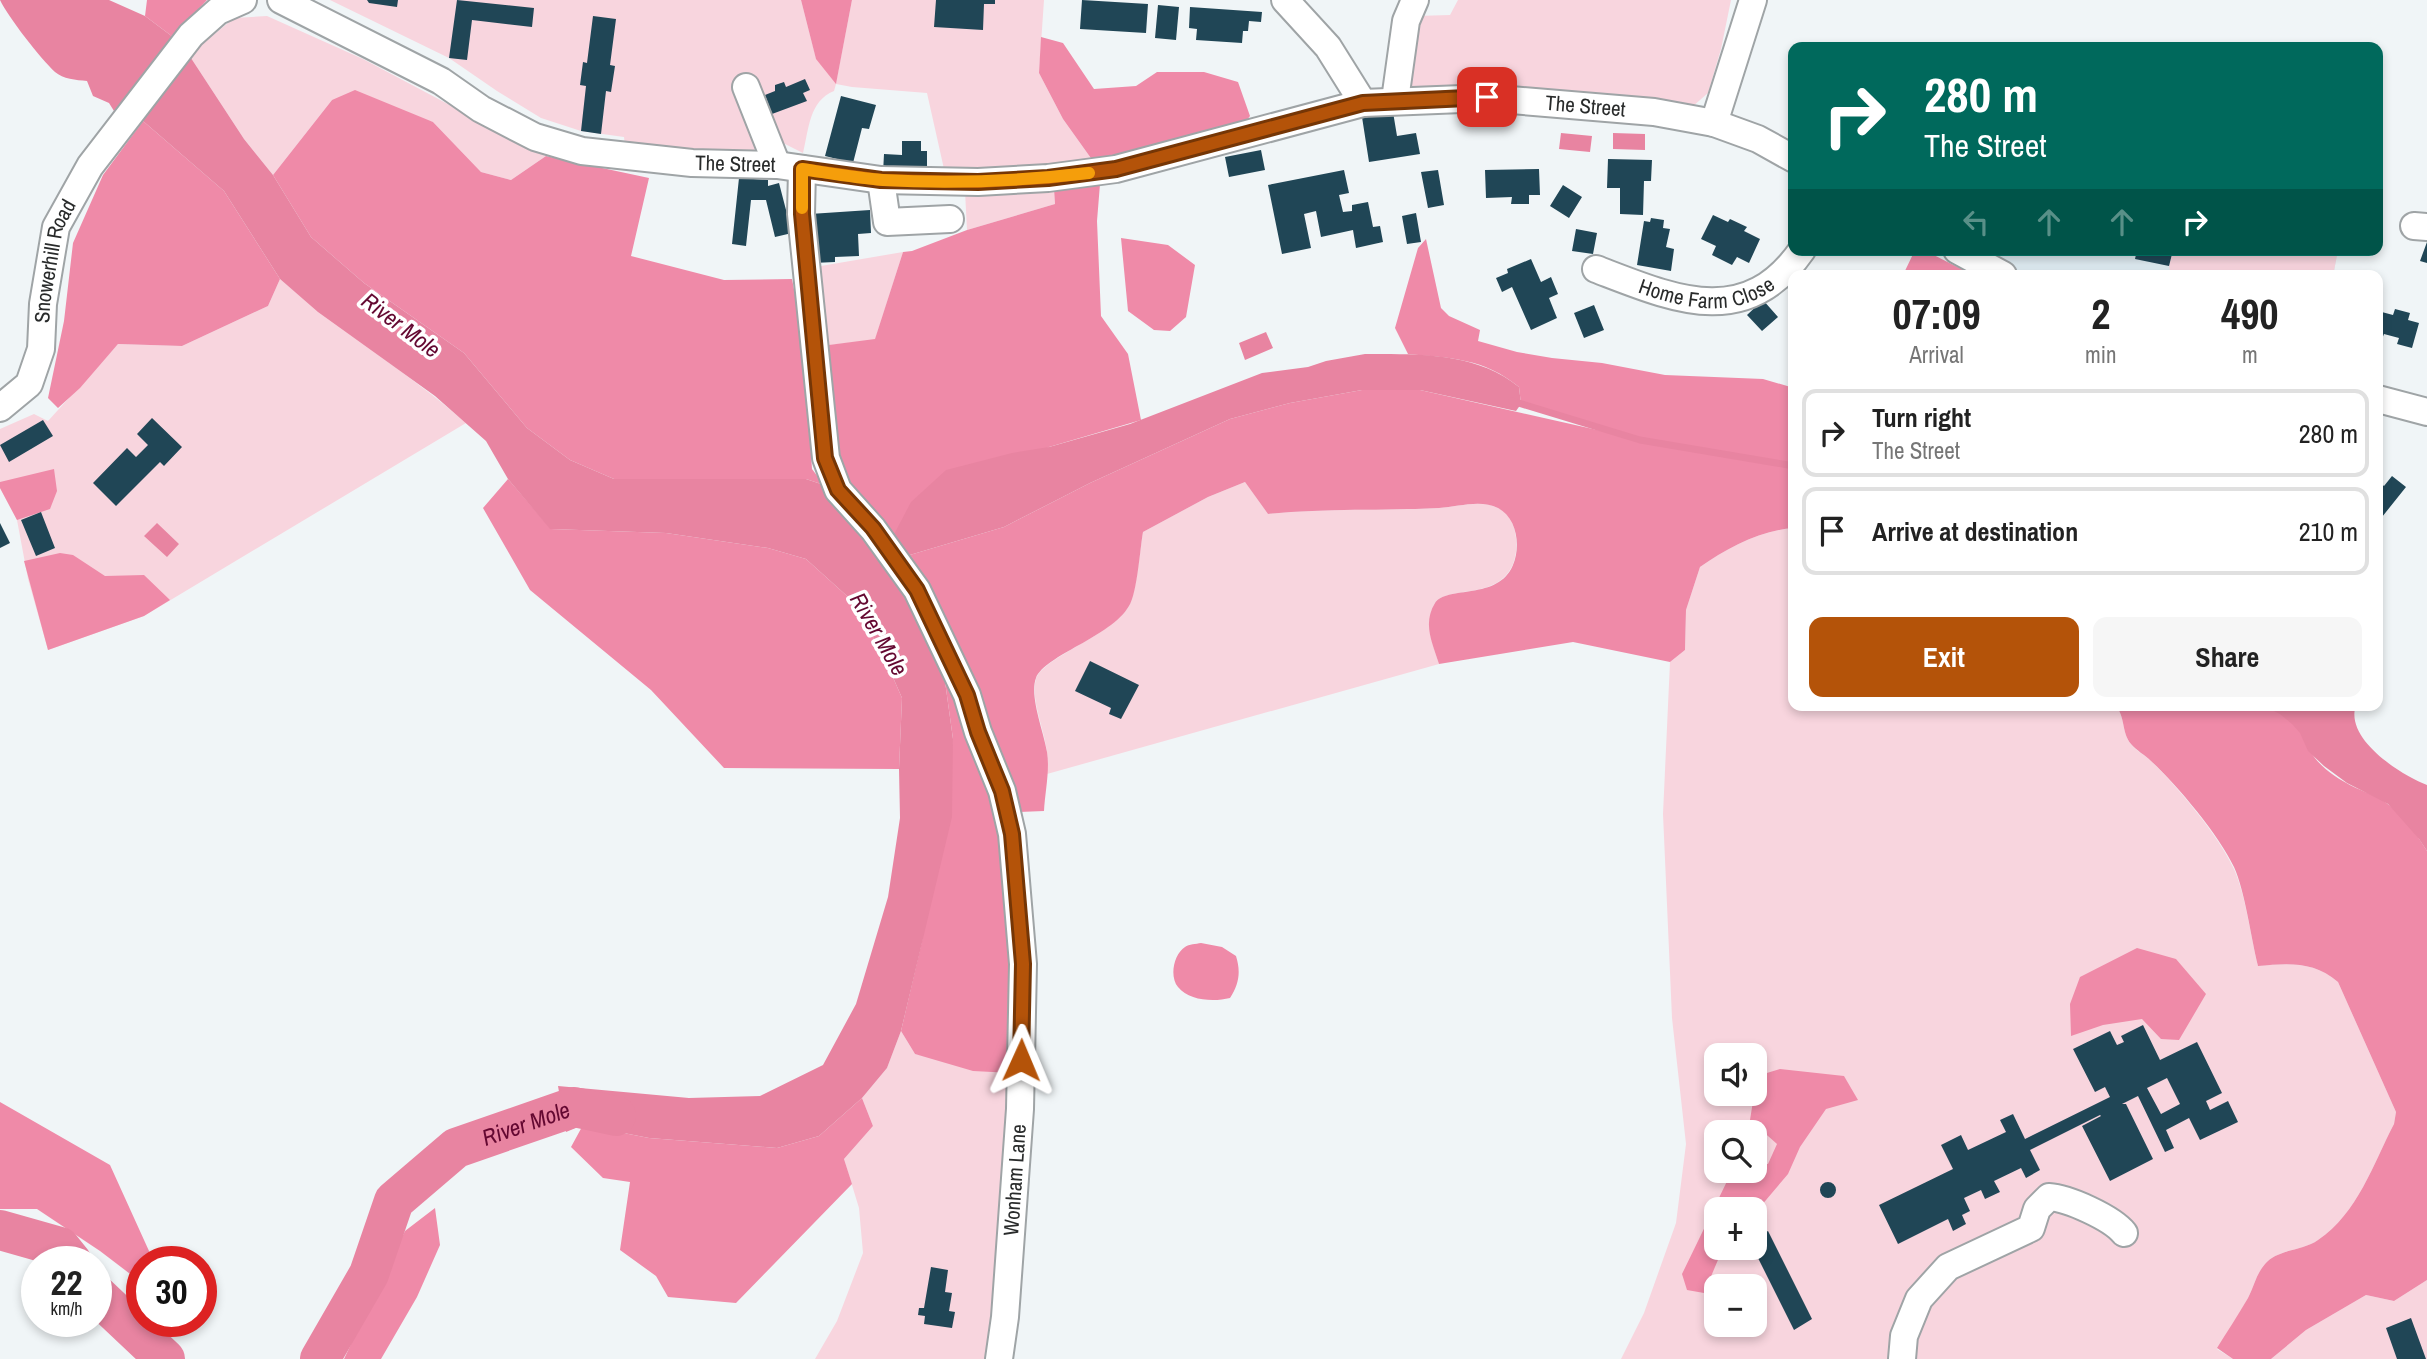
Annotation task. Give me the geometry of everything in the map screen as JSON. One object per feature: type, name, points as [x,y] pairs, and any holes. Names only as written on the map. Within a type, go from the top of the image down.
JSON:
[{"type":"street","name":"Snowerhill Road","points":[[0,408],[29,384],[41,349],[43,304],[56,226],[90,166],[191,35],[218,11],[243,0]]},
{"type":"street","name":"The Street","points":[[281,0],[441,81],[481,109],[535,137],[594,152],[692,163],[790,167],[881,180],[978,182],[1048,178],[1116,169],[1363,103],[1487,97],[1654,112],[1714,123],[1758,139],[1788,156]]},
{"type":"street","points":[[1285,0],[1328,47],[1363,103]]},
{"type":"street","points":[[1395,100],[1406,22],[1415,0]]},
{"type":"street","points":[[1714,123],[1753,0]]},
{"type":"street","points":[[746,87],[790,167]]},
{"type":"street","name":"Wonham Lane","points":[[790,167],[802,214],[825,458],[838,490],[873,528],[917,590],[967,695],[978,732],[1002,791],[1012,834],[1023,977],[1020,1109],[1006,1317],[999,1359]]},
{"type":"street","points":[[881,180],[887,222],[950,219]]},
{"type":"street","name":"Home Farm Close","points":[[1596,269],[1658,292],[1704,303],[1745,298],[1768,287],[1796,256]]},
{"type":"street","points":[[1968,256],[1994,270]]},
{"type":"street","points":[[2383,400],[2427,412]]},
{"type":"street","points":[[1902,1359],[1904,1336],[1919,1299],[1948,1267],[2031,1228],[2037,1209],[2049,1197],[2061,1197],[2118,1226],[2124,1233]]},
{"type":"shaded area","points":[[147,0],[207,0],[173,37],[145,16]]},
{"type":"shaded area","points":[[330,0],[801,0],[816,58],[836,83],[852,0],[1044,0],[1039,73],[1063,119],[1093,161],[1016,169],[944,169],[927,93],[836,84],[834,91],[819,102],[811,117],[803,153],[783,143],[772,130],[753,151],[625,147],[624,137],[581,131],[541,118],[449,58]]},
{"type":"shaded area","points":[[801,0],[852,0],[836,84],[816,59]]},
{"type":"shaded area","points":[[1458,0],[1731,0],[1708,93],[1692,107],[1402,90],[1416,16],[1450,15]]},
{"type":"shaded area","points":[[267,16],[363,59],[546,156],[511,180],[481,172],[433,122],[332,100],[273,175],[244,139],[189,55],[234,18]]},
{"type":"shaded area","points":[[1041,37],[1063,43],[1094,89],[1136,86],[1157,72],[1204,72],[1238,82],[1250,116],[1244,124],[1093,161],[1063,119],[1039,73]]},
{"type":"shaded area","points":[[355,90],[433,122],[481,172],[511,180],[546,156],[649,178],[631,256],[724,280],[792,279],[803,336],[812,469],[824,485],[806,479],[614,479],[570,460],[527,428],[464,353],[364,283],[311,237],[273,175],[332,100]]},
{"type":"shaded area","points":[[143,121],[224,191],[280,279],[268,306],[182,346],[118,344],[80,388],[58,408],[48,398],[64,321],[73,243],[103,175]]},
{"type":"shaded area","points":[[1100,184],[1097,221],[1101,316],[1128,354],[1141,420],[1049,447],[890,542],[836,468],[821,346],[875,339],[903,252],[1055,204],[1054,189]]},
{"type":"shaded area","points":[[1054,189],[1055,204],[967,230],[965,191]]},
{"type":"shaded area","points":[[1121,238],[1168,245],[1195,265],[1186,317],[1170,331],[1154,330],[1128,311]]},
{"type":"shaded area","points":[[1426,239],[1441,308],[1449,316],[1480,330],[1478,341],[1517,352],[1602,363],[1665,375],[1763,379],[1788,386],[1788,528],[1745,541],[1700,567],[1686,610],[1685,650],[1670,662],[1573,642],[1439,664],[1429,626],[1435,603],[1450,595],[1496,584],[1506,576],[1513,565],[1517,549],[1516,533],[1504,513],[1491,505],[1476,504],[1439,508],[1268,514],[1245,482],[1208,497],[1143,532],[1136,582],[1129,606],[1108,627],[1052,661],[1036,678],[1034,694],[1048,759],[1044,811],[1019,812],[903,557],[1004,527],[1090,483],[1230,419],[1290,403],[1362,390],[1420,390],[1624,436],[1521,404],[1519,387],[1506,377],[1480,365],[1408,354],[1395,328],[1418,248]]},
{"type":"shaded area","points":[[903,252],[875,340],[821,346],[815,267]]},
{"type":"shaded area","points":[[1912,256],[1936,256],[1963,270],[1905,270]]},
{"type":"shaded area","points":[[1989,256],[2337,256],[2334,270],[2015,270]]},
{"type":"shaded area","points":[[2172,256],[2337,256],[2334,270],[2170,270]]},
{"type":"shaded area","points":[[280,279],[466,423],[144,616],[48,650],[28,579],[17,520],[0,488],[0,429],[34,414],[48,421],[118,344],[182,346],[268,306]]},
{"type":"shaded area","points":[[54,469],[57,491],[50,509],[17,520],[0,488],[0,482]]},
{"type":"shaded area","points":[[508,479],[551,529],[666,533],[768,548],[806,559],[847,596],[881,650],[902,698],[899,769],[724,768],[651,690],[530,590],[483,508]]},
{"type":"shaded area","points":[[1245,482],[1268,514],[1491,505],[1504,512],[1513,525],[1516,549],[1513,564],[1506,576],[1496,583],[1450,595],[1435,603],[1429,626],[1439,664],[1047,774],[1046,744],[1035,696],[1036,679],[1041,671],[1108,627],[1129,606],[1136,582],[1143,532],[1208,497]]},
{"type":"shaded area","points":[[1788,528],[1788,711],[2119,711],[2131,744],[2173,784],[2226,854],[2241,889],[2258,966],[2290,964],[2310,967],[2338,982],[2396,1112],[2394,1124],[2363,1187],[2344,1216],[2312,1244],[2276,1255],[2262,1268],[2245,1304],[2217,1349],[2233,1359],[1621,1359],[1644,1313],[1676,1223],[1686,1144],[1672,1018],[1663,814],[1670,662],[1685,650],[1686,610],[1700,567],[1745,541]]},
{"type":"shaded area","points":[[60,553],[73,555],[105,576],[144,575],[170,600],[144,616],[48,650],[24,561]]},
{"type":"shaded area","points":[[943,667],[1001,810],[1012,908],[1012,1073],[973,1071],[915,1054],[901,1031],[922,941],[953,739]]},
{"type":"shaded area","points":[[2119,711],[2296,711],[2307,745],[2321,765],[2330,773],[2389,805],[2415,833],[2427,851],[2427,1280],[2394,1301],[2366,1295],[2306,1330],[2271,1359],[2233,1359],[2217,1348],[2248,1298],[2265,1264],[2276,1255],[2312,1244],[2344,1216],[2371,1171],[2394,1124],[2396,1112],[2338,982],[2320,970],[2300,965],[2258,966],[2241,889],[2227,854],[2185,797],[2131,744]]},
{"type":"shaded area","points":[[1201,943],[1222,947],[1236,956],[1238,978],[1230,998],[1195,998],[1183,992],[1175,982],[1174,965],[1181,950]]},
{"type":"shaded area","points":[[2137,948],[2176,959],[2206,994],[2179,1040],[2161,1039],[2142,1019],[2103,1025],[2071,1036],[2070,1004],[2080,977]]},
{"type":"shaded area","points":[[901,1031],[915,1054],[1012,1073],[994,1359],[815,1359],[837,1321],[863,1253],[859,1208],[844,1159],[873,1126],[862,1098],[887,1068]]},
{"type":"shaded area","points":[[1780,1069],[1844,1076],[1858,1100],[1826,1109],[1800,1147],[1788,1174],[1767,1199],[1719,1197],[1726,1183],[1767,1183],[1767,1164],[1777,1144],[1767,1135],[1767,1120],[1750,1120],[1752,1106],[1767,1106],[1767,1073]]},
{"type":"shaded area","points":[[862,1098],[873,1126],[844,1159],[852,1184],[736,1303],[668,1297],[656,1276],[620,1250],[630,1182],[603,1178],[571,1147],[583,1125],[649,1138],[777,1148],[819,1136]]},
{"type":"shaded area","points":[[0,1102],[110,1165],[147,1246],[126,1246],[126,1271],[112,1260],[112,1246],[92,1246],[37,1209],[0,1209]]},
{"type":"shaded area","points":[[435,1208],[440,1245],[417,1297],[381,1359],[344,1359],[405,1231]]},
{"type":"shaded area","points":[[1704,1229],[1704,1260],[1718,1260],[1712,1274],[1704,1274],[1704,1293],[1687,1290],[1682,1274]]},
{"type":"shaded area","points":[[2427,1280],[2427,1359],[2271,1359],[2306,1330],[2366,1295],[2394,1301]]},
{"type":"water","points":[[0,0],[109,0],[145,16],[173,37],[114,111],[109,103],[93,96],[87,81],[66,78],[55,72],[25,38]]},
{"type":"water","points":[[189,55],[244,139],[273,175],[311,237],[364,283],[464,353],[527,428],[570,460],[614,479],[806,479],[824,485],[889,563],[943,667],[953,739],[952,817],[901,1031],[887,1068],[862,1098],[819,1136],[777,1148],[649,1138],[583,1125],[566,1132],[558,1086],[689,1098],[760,1096],[823,1065],[856,1004],[888,897],[900,818],[902,698],[881,650],[847,596],[806,559],[768,548],[666,533],[550,529],[508,479],[486,441],[435,396],[318,312],[280,279],[224,191],[143,121],[165,83]]},
{"type":"water","points":[[1561,133],[1592,136],[1590,152],[1559,149]]},
{"type":"water","points":[[1613,133],[1645,134],[1645,150],[1613,149]]},
{"type":"water","points":[[1266,332],[1273,348],[1245,360],[1239,343]]},
{"type":"water","points":[[1365,354],[1446,357],[1484,367],[1519,387],[1521,404],[1516,411],[1420,390],[1362,390],[1290,403],[1230,419],[1090,483],[1004,527],[903,557],[890,542],[911,502],[946,470],[1012,453],[1049,447],[1130,424],[1262,373],[1308,367]]},
{"type":"water","points":[[157,523],[179,544],[167,557],[144,536]]},
{"type":"water","points":[[2274,711],[2356,711],[2358,730],[2366,743],[2403,773],[2427,785],[2427,851],[2388,804],[2347,783],[2324,766],[2308,751],[2300,733]]},
{"type":"building","points":[[367,0],[398,0],[397,7],[369,3]]},
{"type":"building","points":[[457,0],[534,8],[532,27],[472,20],[467,60],[449,58]]},
{"type":"building","points":[[936,0],[995,0],[995,4],[984,4],[983,30],[934,27]]},
{"type":"building","points":[[1082,0],[1148,4],[1146,33],[1080,29]]},
{"type":"building","points":[[1158,5],[1179,7],[1176,40],[1155,38]]},
{"type":"building","points":[[1190,7],[1262,12],[1261,22],[1249,21],[1248,31],[1243,31],[1242,43],[1196,40],[1197,29],[1189,28]]},
{"type":"building","points":[[593,16],[616,19],[610,65],[615,66],[611,92],[606,91],[601,134],[581,131],[586,86],[580,85],[583,62],[587,63]]},
{"type":"building","points":[[805,79],[810,90],[803,93],[807,101],[772,114],[765,95],[775,91],[775,85],[784,82],[786,87]]},
{"type":"building","points":[[841,96],[876,105],[869,129],[862,128],[853,163],[825,156]]},
{"type":"building","points":[[1393,112],[1397,136],[1416,133],[1420,154],[1369,162],[1362,117]]},
{"type":"building","points":[[902,141],[921,141],[921,151],[927,151],[927,173],[883,173],[884,154],[902,155]]},
{"type":"building","points":[[1261,150],[1265,170],[1229,177],[1225,157]]},
{"type":"building","points":[[1608,159],[1652,160],[1651,181],[1644,181],[1643,215],[1620,214],[1620,188],[1607,188]]},
{"type":"building","points":[[1539,169],[1540,195],[1529,195],[1529,204],[1511,204],[1512,197],[1486,198],[1485,170]]},
{"type":"building","points":[[1344,170],[1349,193],[1339,195],[1343,212],[1352,211],[1352,205],[1368,202],[1373,227],[1380,226],[1383,242],[1356,248],[1353,230],[1321,237],[1316,211],[1304,214],[1311,248],[1282,254],[1268,185]]},
{"type":"building","points":[[1438,170],[1444,205],[1428,208],[1421,172]]},
{"type":"building","points":[[739,178],[768,180],[768,186],[779,183],[792,233],[775,237],[766,200],[751,200],[746,246],[732,244]]},
{"type":"building","points":[[1563,185],[1582,197],[1569,218],[1550,206]]},
{"type":"building","points":[[870,210],[871,233],[858,234],[859,256],[835,257],[835,262],[813,263],[810,214]]},
{"type":"building","points":[[1416,213],[1421,242],[1407,244],[1402,216]]},
{"type":"building","points":[[1713,215],[1747,227],[1744,231],[1760,239],[1749,263],[1737,257],[1732,265],[1712,255],[1716,246],[1701,239]]},
{"type":"building","points":[[1651,218],[1664,220],[1663,228],[1670,229],[1666,247],[1674,249],[1671,271],[1637,265],[1644,221],[1650,222]]},
{"type":"building","points":[[1576,229],[1597,233],[1593,254],[1572,251]]},
{"type":"building","points":[[2427,242],[2427,263],[2420,261]]},
{"type":"building","points":[[2136,256],[2172,256],[2169,266],[2135,259]]},
{"type":"building","points":[[1531,259],[1541,282],[1551,277],[1558,294],[1549,298],[1557,318],[1531,330],[1512,287],[1502,292],[1496,278],[1508,273],[1507,269]]},
{"type":"building","points":[[1763,300],[1778,317],[1762,331],[1747,315]]},
{"type":"building","points":[[1594,305],[1604,330],[1584,338],[1574,313]]},
{"type":"building","points":[[2395,309],[2410,313],[2408,320],[2419,323],[2412,348],[2397,344],[2399,338],[2384,334],[2383,336],[2383,312],[2393,315]]},
{"type":"building","points":[[152,418],[182,447],[164,466],[160,462],[116,506],[93,483],[127,448],[136,457],[148,445],[137,434]]},
{"type":"building","points":[[43,420],[53,436],[9,462],[0,445]]},
{"type":"building","points":[[2392,476],[2406,487],[2383,516],[2383,485]]},
{"type":"building","points":[[41,512],[55,548],[36,556],[21,520]]},
{"type":"building","points":[[0,523],[10,543],[0,548]]},
{"type":"building","points":[[1090,661],[1139,685],[1121,719],[1109,714],[1111,708],[1075,691]]},
{"type":"building","points":[[2143,1025],[2160,1060],[2197,1042],[2222,1093],[2206,1101],[2210,1110],[2228,1101],[2238,1122],[2200,1140],[2189,1118],[2166,1130],[2174,1148],[2165,1152],[2138,1096],[2122,1104],[2126,1104],[2153,1159],[2110,1181],[2082,1126],[2100,1115],[2030,1150],[2040,1170],[2026,1178],[2021,1168],[1994,1181],[2000,1192],[1985,1199],[1981,1190],[1964,1198],[1970,1211],[1962,1215],[1966,1224],[1953,1231],[1948,1219],[1898,1244],[1879,1205],[1953,1169],[1941,1145],[1961,1135],[1968,1150],[2006,1132],[2000,1120],[2013,1114],[2025,1139],[2110,1097],[2105,1087],[2095,1092],[2073,1049],[2110,1031],[2117,1045],[2124,1042],[2121,1036]],"holes":[[[2167,1078],[2180,1104],[2161,1114],[2147,1088]]]},
{"type":"building","points":[[1828,1182],[1834,1184],[1834,1196],[1828,1198],[1822,1196],[1820,1190],[1822,1184]]},
{"type":"building","points":[[1767,1232],[1812,1319],[1794,1330],[1759,1260],[1767,1260]]},
{"type":"building","points":[[931,1267],[948,1270],[945,1292],[952,1293],[949,1311],[955,1312],[952,1328],[924,1324],[925,1316],[918,1315],[919,1308],[924,1308]]},
{"type":"building","points":[[2411,1318],[2426,1359],[2397,1359],[2386,1328]]},
{"type":"waterway","points":[[1512,401],[1640,440],[1788,465]]},
{"type":"waterway","name":"River Mole","points":[[320,1359],[369,1274],[394,1201],[456,1148],[574,1107],[616,1116]]},
{"type":"waterway","name":"River Mole","points":[[0,1230],[56,1246]]},
{"type":"waterway","name":"River Mole","points":[[112,1309],[165,1359]]},
{"type":"slow traffic","points":[[802,208],[802,169],[881,180],[978,182],[1089,173]]},
{"type":"route","points":[[1021,1060],[1023,964],[1012,834],[1002,791],[978,732],[967,695],[917,590],[873,528],[838,490],[825,458],[802,214],[802,169],[881,180],[978,182],[1048,178],[1116,169],[1363,103],[1487,97]]}]
